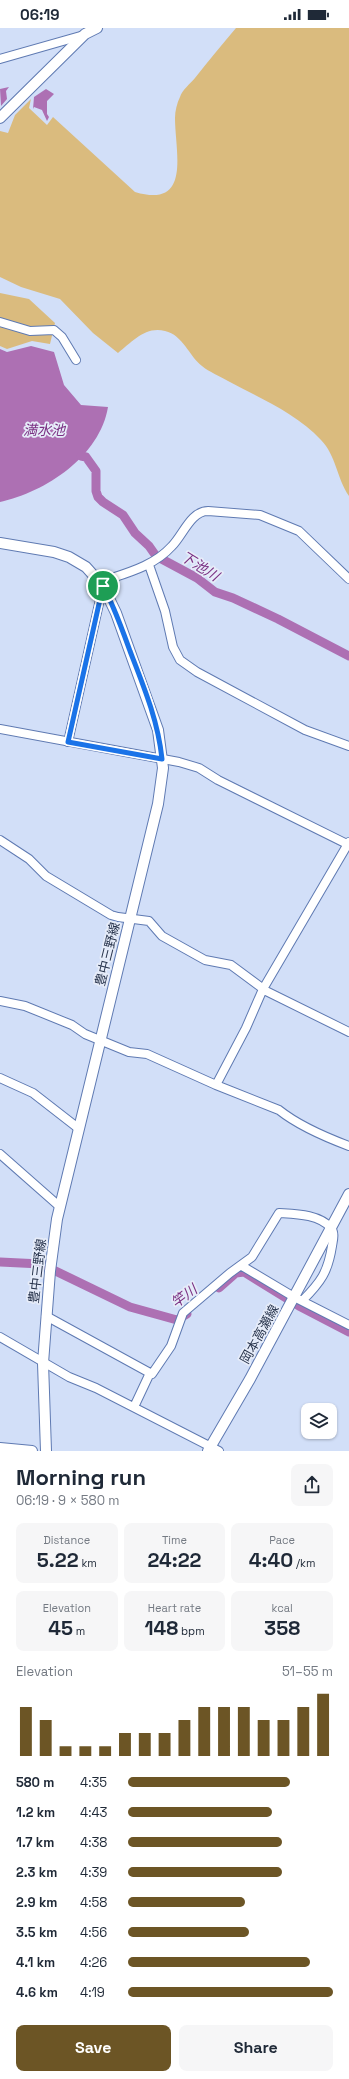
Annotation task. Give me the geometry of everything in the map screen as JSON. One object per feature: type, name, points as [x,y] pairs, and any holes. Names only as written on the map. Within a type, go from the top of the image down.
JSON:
[{"type":"main road","points":[[0,118],[85,34],[97,28]]},
{"type":"main road","name":"豊中三野線","points":[[0,543],[54,552],[69,557],[86,567],[102,584],[116,613],[155,716],[161,742],[162,759],[158,804],[59,1206],[46,1316],[43,1363],[46,1451]]},
{"type":"main road","name":"岡本高瀬線","points":[[212,1450],[298,1299],[331,1228],[349,1194]]},
{"type":"main road","points":[[0,1448],[32,1451]]},
{"type":"street","points":[[0,59],[85,34]]},
{"type":"street","points":[[0,322],[30,331],[54,330],[62,337],[76,360]]},
{"type":"street","points":[[68,742],[102,584],[149,565],[157,560],[173,545],[195,515],[202,511],[260,515],[299,531],[349,579]]},
{"type":"street","points":[[149,565],[165,611],[173,647],[180,660],[197,672],[305,730],[349,746]]},
{"type":"street","points":[[0,729],[162,759],[199,768],[218,780],[349,844],[262,989],[246,1028],[216,1085]]},
{"type":"street","points":[[0,840],[29,859],[46,876],[111,915],[149,921],[162,936],[205,960],[231,965],[262,989],[349,1032]]},
{"type":"street","points":[[0,1001],[32,1008],[72,1025],[85,1034],[99,1040],[129,1052],[147,1054],[216,1085],[279,1110],[287,1117],[326,1137],[349,1146]]},
{"type":"street","points":[[0,1078],[33,1093],[78,1128]]},
{"type":"street","points":[[0,1154],[59,1206]]},
{"type":"street","points":[[152,1374],[171,1346],[183,1313],[230,1273],[242,1266],[252,1257],[278,1213],[308,1216],[331,1228]]},
{"type":"street","name":"岡本高瀬線","points":[[298,1299],[322,1280],[329,1265],[334,1237],[331,1228]]},
{"type":"street","points":[[242,1266],[298,1299],[349,1325]]},
{"type":"street","points":[[46,1316],[150,1373],[134,1407]]},
{"type":"street","points":[[0,1337],[43,1363],[134,1407],[212,1450]]},
{"type":"shaded area","points":[[236,28],[349,28],[349,496],[326,446],[311,430],[289,414],[205,368],[197,362],[181,341],[171,333],[158,330],[145,333],[118,353],[93,333],[60,299],[21,287],[0,277],[0,131],[8,133],[15,115],[31,99],[29,108],[47,125],[53,117],[135,192],[153,195],[165,192],[173,185],[176,174],[177,161],[175,115],[181,94]]},
{"type":"shaded area","points":[[0,293],[29,299],[55,323],[50,344],[32,341],[7,349],[0,346]]},
{"type":"water","points":[[9,87],[6,91],[7,99],[1,106],[0,89]]},
{"type":"water","points":[[46,89],[54,94],[47,101],[47,114],[49,117],[47,121],[42,110],[34,107],[33,109],[34,97]]},
{"type":"water","name":"満水池","points":[[31,346],[54,352],[64,385],[81,405],[108,407],[103,425],[94,441],[82,456],[68,469],[35,490],[0,502],[0,349],[7,352]]},
{"type":"waterway","name":"下池川","points":[[81,456],[86,457],[96,471],[96,491],[98,497],[123,515],[135,533],[149,546],[156,556],[197,578],[215,592],[233,598],[278,619],[349,656]]},
{"type":"waterway","name":"竿川","points":[[0,1262],[41,1264],[130,1307],[177,1320],[187,1314]]},
{"type":"waterway","name":"竿川","points":[[219,1288],[236,1273],[244,1272],[299,1306],[349,1332]]},
{"type":"route","points":[[103,586],[116,613],[155,716],[161,742],[162,759],[68,742],[103,586]]}]
